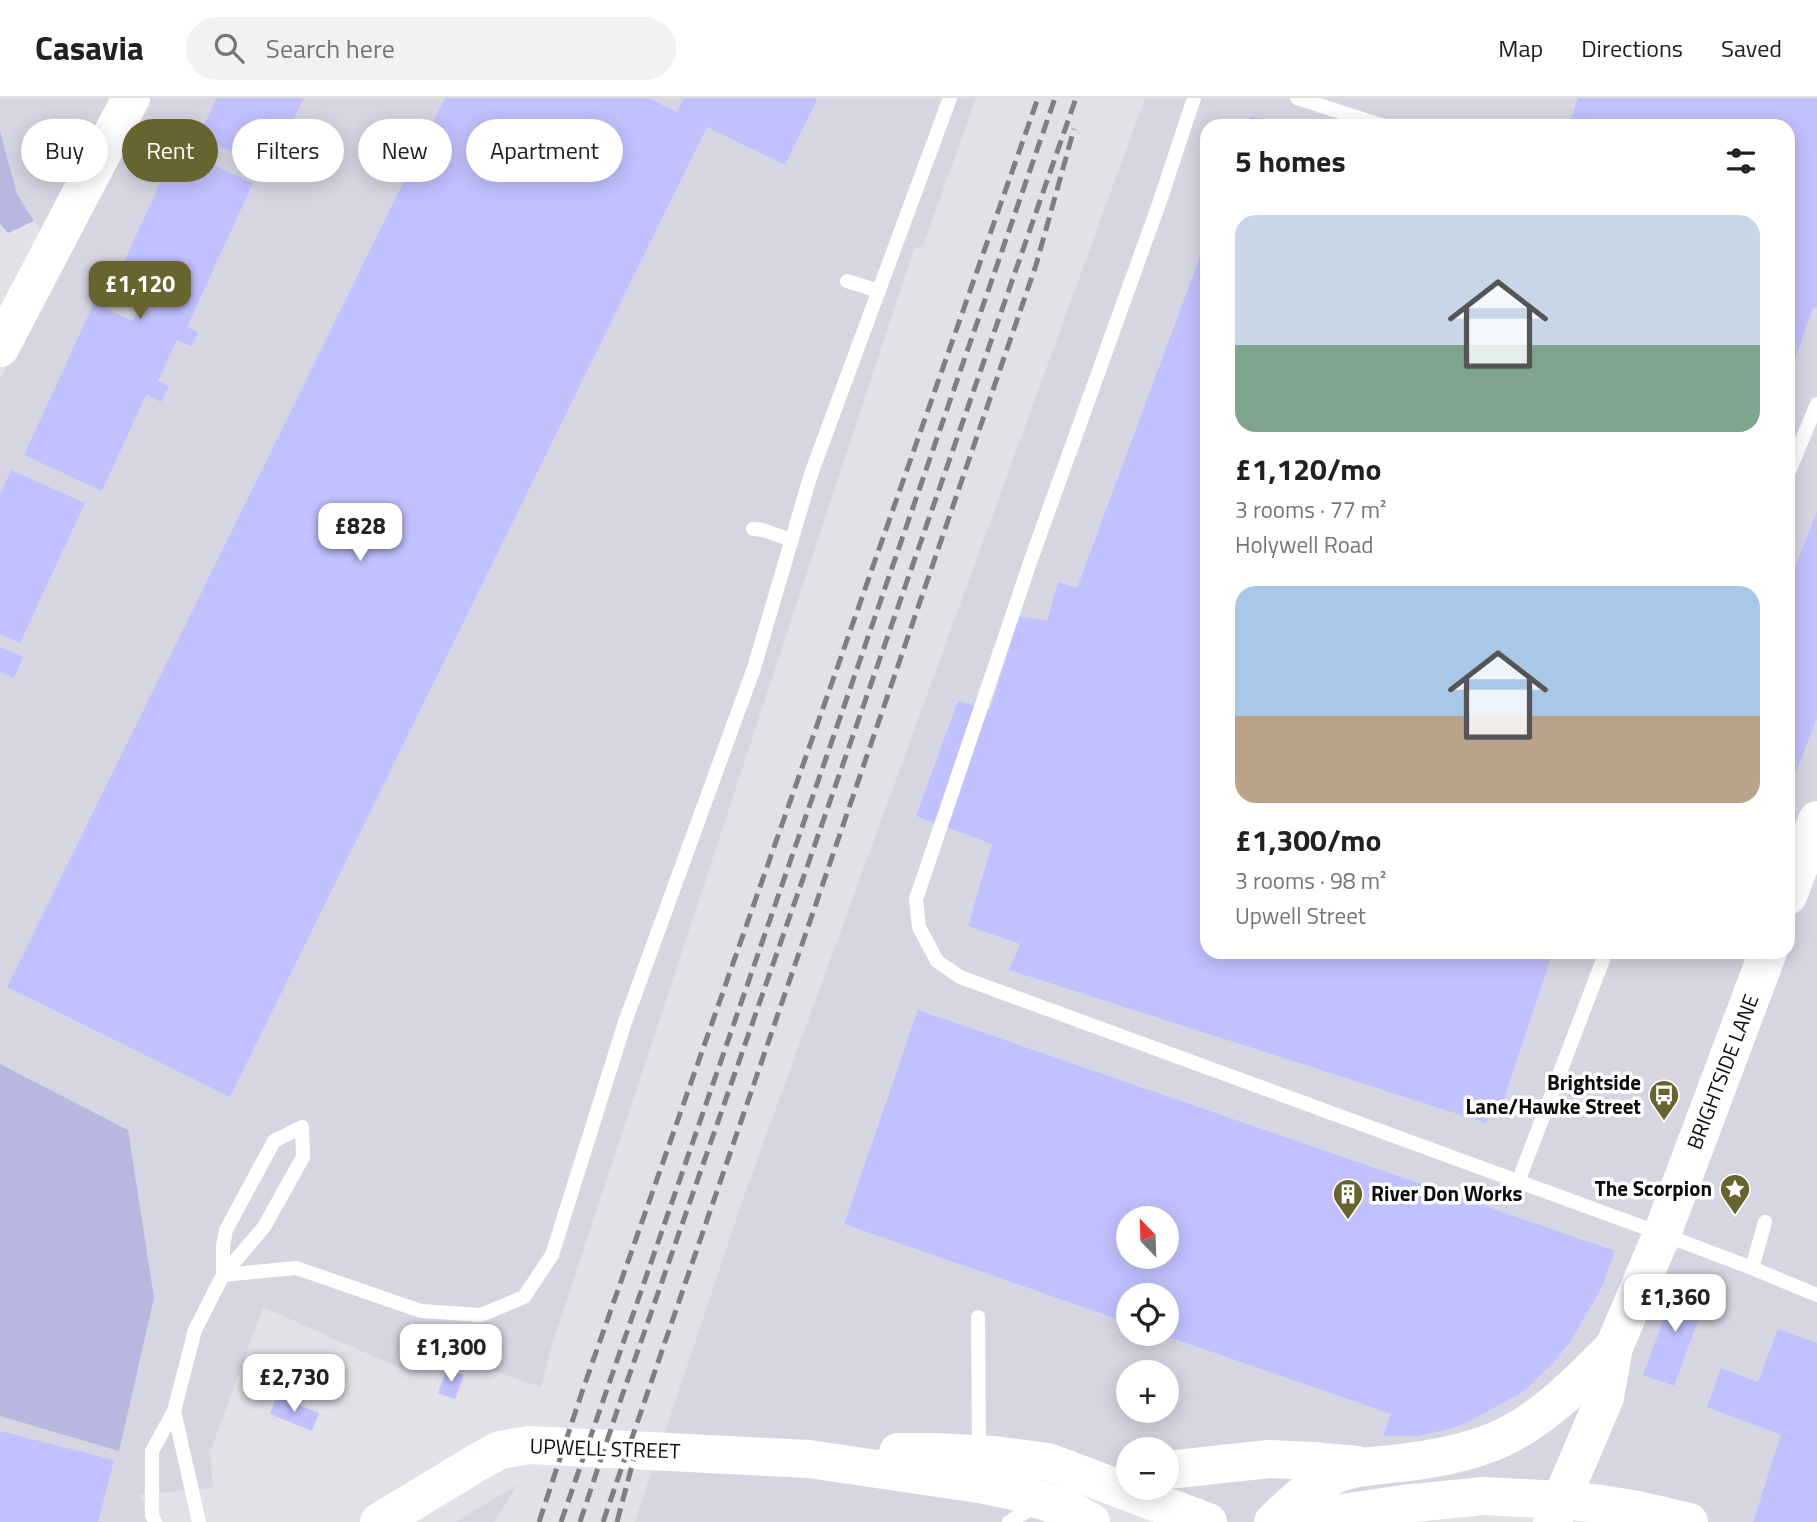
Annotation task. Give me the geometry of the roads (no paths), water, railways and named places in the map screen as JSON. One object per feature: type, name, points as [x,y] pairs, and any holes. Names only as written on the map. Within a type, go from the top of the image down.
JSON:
[{"type":"main road","points":[[0,348],[131,98]]},
{"type":"main road","points":[[1795,878],[1817,820]]},
{"type":"main road","name":"BRIGHTSIDE LANE","points":[[1557,1511],[1605,1397],[1614,1347],[1662,1234],[1765,959]]},
{"type":"main road","name":"BRIGHTSIDE LANE","points":[[1275,1522],[1293,1502],[1321,1482],[1349,1470],[1436,1458],[1507,1436],[1562,1397],[1614,1347]]},
{"type":"main road","name":"UPWELL STREET","points":[[379,1522],[478,1462],[500,1450],[518,1446],[659,1450],[979,1470],[1018,1457],[1048,1462],[1208,1522]]},
{"type":"main road","points":[[1179,1469],[1269,1459],[1366,1466]]},
{"type":"main road","points":[[1048,1462],[1116,1470]]},
{"type":"main road","name":"UPWELL STREET","points":[[979,1470],[1013,1491],[1068,1509],[1091,1522]]},
{"type":"main road","points":[[1275,1522],[1484,1496],[1557,1511],[1638,1510],[1689,1522]]},
{"type":"main road","points":[[1404,1504],[1449,1522]]},
{"type":"lane","points":[[223,1275],[296,1268],[421,1311],[481,1315],[524,1297],[552,1255],[625,1022],[754,668],[811,474],[950,98]]},
{"type":"lane","points":[[1194,98],[1160,201],[1033,554],[916,899],[919,928],[937,961],[960,977],[1662,1234],[1817,1295]]},
{"type":"lane","points":[[1297,98],[1362,119]]},
{"type":"lane","points":[[848,281],[879,291]]},
{"type":"lane","points":[[1795,457],[1817,404]]},
{"type":"lane","points":[[753,529],[791,540]]},
{"type":"lane","points":[[1518,1182],[1603,959]]},
{"type":"lane","points":[[155,1522],[152,1515],[152,1451],[173,1411],[195,1330],[223,1275],[264,1227],[303,1157],[302,1127],[274,1141],[226,1230],[223,1275]]},
{"type":"lane","points":[[1752,1268],[1765,1222]]},
{"type":"lane","points":[[978,1317],[979,1470]]},
{"type":"lane","points":[[173,1411],[200,1522]]},
{"type":"lane","points":[[1009,1522],[1043,1502]]},
{"type":"railway","points":[[539,1522],[582,1392],[1038,98]]},
{"type":"railway","points":[[561,1522],[1055,98]]},
{"type":"railway","points":[[580,1522],[1076,98]]},
{"type":"railway","points":[[603,1522],[1036,265],[1074,129]]},
{"type":"railway","points":[[617,1522],[634,1458]]},
{"type":"place","name":"Brightside Lane/Hawke Street","points":[[1664,1122]]},
{"type":"place","name":"The Scorpion","points":[[1735,1216]]},
{"type":"place","name":"River Don Works","points":[[1348,1221]]}]
